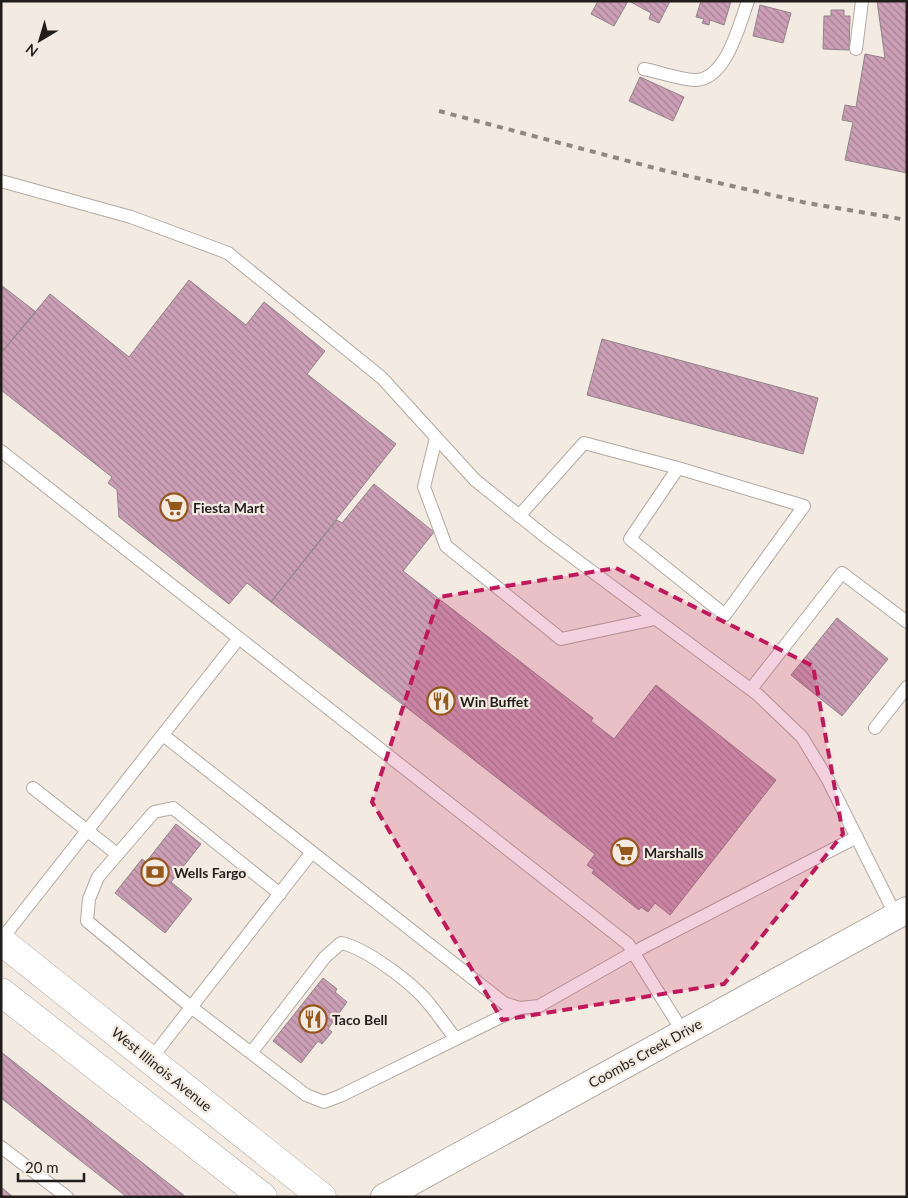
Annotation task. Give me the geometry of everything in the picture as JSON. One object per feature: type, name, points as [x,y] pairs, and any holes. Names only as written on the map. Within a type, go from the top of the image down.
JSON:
[{"type":"main road","name":"West Illinois Avenue","points":[[1,940],[322,1197]]},
{"type":"main road","points":[[1,992],[263,1197]]},
{"type":"street","name":"Coombs Creek Drive","points":[[384,1197],[902,913]]},
{"type":"lane","points":[[644,69],[694,80],[705,78],[714,72],[728,54],[748,1]]},
{"type":"lane","points":[[856,49],[862,1]]},
{"type":"lane","points":[[1,181],[131,217],[228,253],[382,378],[475,480],[519,516],[751,689],[802,738],[828,780],[857,837],[902,913]]},
{"type":"lane","points":[[436,438],[424,487],[446,546],[560,639],[656,619]]},
{"type":"lane","points":[[519,516],[584,443],[678,468],[804,506],[725,615],[630,539],[678,468]]},
{"type":"lane","points":[[1,451],[628,944],[683,1032]]},
{"type":"lane","points":[[751,689],[842,573],[907,622]]},
{"type":"lane","points":[[1,940],[240,638]]},
{"type":"lane","points":[[875,728],[907,687]]},
{"type":"lane","points":[[163,735],[504,1003],[519,1008]]},
{"type":"lane","points":[[33,788],[117,854]]},
{"type":"lane","points":[[280,894],[173,808],[154,812],[98,877],[89,899],[87,921],[191,1007],[251,1053],[306,1095],[324,1102],[340,1096],[519,1008],[539,1006],[634,952],[857,837]]},
{"type":"lane","points":[[150,1060],[312,852]]},
{"type":"lane","points":[[251,1053],[325,957],[341,943],[354,946],[378,960],[413,989],[430,1004],[456,1039]]},
{"type":"lane","points":[[1,1147],[66,1197]]},
{"type":"highlighted area","points":[[616,568],[813,666],[843,834],[724,984],[502,1020],[372,802],[439,597]]},
{"type":"building","points":[[598,1],[628,1],[614,26],[591,14]]},
{"type":"building","points":[[629,1],[670,1],[659,23],[649,19],[651,13]]},
{"type":"building","points":[[701,1],[731,1],[724,25],[710,20],[709,25],[702,23],[704,19],[696,17]]},
{"type":"building","points":[[877,1],[907,1],[907,173],[845,160],[853,122],[842,120],[845,105],[856,107],[865,54],[885,58]]},
{"type":"building","points":[[760,5],[791,13],[783,43],[753,36]]},
{"type":"building","points":[[831,10],[844,10],[844,16],[850,16],[849,50],[823,49],[824,16],[831,16]]},
{"type":"building","points":[[640,77],[684,97],[673,121],[629,101]]},
{"type":"building","points":[[189,280],[246,325],[264,302],[325,351],[307,374],[396,444],[271,602],[247,583],[229,604],[119,517],[117,490],[108,483],[112,477],[1,390],[1,353],[50,294],[129,357]]},
{"type":"building","points":[[1,285],[36,312],[1,353]]},
{"type":"building","points":[[602,339],[818,398],[803,454],[587,395]]},
{"type":"building","points":[[374,484],[434,532],[403,571],[593,718],[591,721],[614,739],[656,685],[776,780],[670,915],[655,903],[648,912],[641,907],[639,910],[592,873],[594,870],[587,865],[595,854],[271,602],[337,520],[342,523]]},
{"type":"building","points":[[837,618],[888,659],[842,716],[791,675]]},
{"type":"building","name":"Wells Fargo","points":[[176,824],[201,844],[171,882],[192,899],[165,933],[115,893],[142,859],[146,862]]},
{"type":"building","name":"Taco Bell","points":[[323,978],[337,989],[335,992],[347,1002],[328,1029],[332,1032],[322,1044],[318,1041],[301,1063],[273,1041]]},
{"type":"building","points":[[1,1052],[186,1197],[127,1197],[1,1098]]},
{"type":"building","points":[[1,1187],[13,1197],[1,1197]]},
{"type":"railway","points":[[439,111],[666,171],[807,203],[907,220]]},
{"type":"place","name":"Fiesta Mart","points":[[174,507]]},
{"type":"place","name":"Win Buffet","points":[[441,701]]},
{"type":"place","name":"Marshalls","points":[[625,852]]},
{"type":"place","name":"Wells Fargo","points":[[155,872]]},
{"type":"place","name":"Taco Bell","points":[[313,1019]]}]
